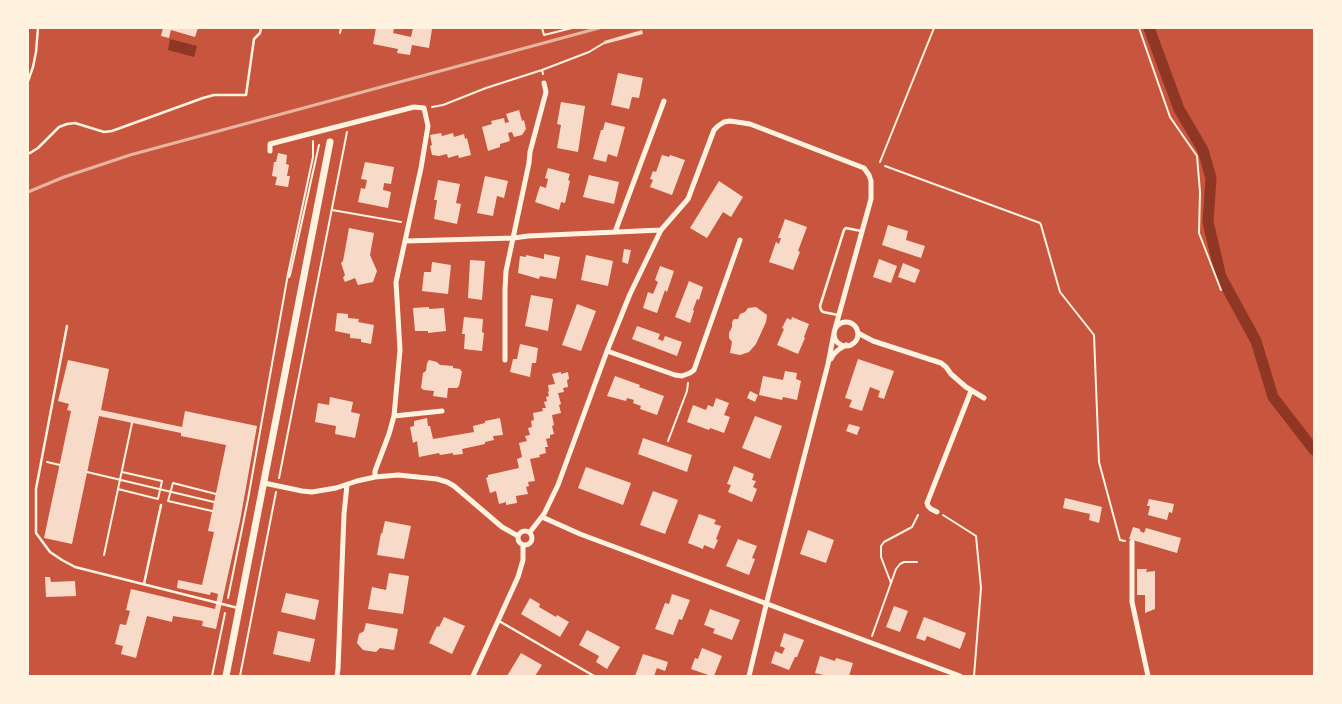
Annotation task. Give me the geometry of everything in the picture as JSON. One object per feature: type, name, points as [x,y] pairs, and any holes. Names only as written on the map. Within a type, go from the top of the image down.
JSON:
[{"type":"main road","points":[[226,676],[330,142]]},
{"type":"street","points":[[505,360],[504,290],[506,271],[530,152],[546,92],[544,83]]},
{"type":"street","points":[[615,232],[664,102]]},
{"type":"street","points":[[270,152],[270,144],[414,107],[424,108],[428,126],[421,168],[396,282],[400,350],[394,416],[374,477]]},
{"type":"street","points":[[530,532],[542,517],[558,485],[607,350],[630,294],[661,230],[688,200],[714,130],[724,122],[750,124],[864,168],[871,181],[871,199],[835,331],[749,676]]},
{"type":"street","points":[[406,240],[514,238],[661,230]]},
{"type":"street","points":[[607,350],[675,375],[682,376],[694,370],[740,240]]},
{"type":"street","points":[[843,304],[843,313],[848,322],[855,326],[858,333],[858,337],[853,343]]},
{"type":"street","points":[[846,346],[839,343],[835,336],[835,331],[841,323],[848,322]]},
{"type":"street","points":[[858,333],[873,341],[941,363],[971,391],[984,398]]},
{"type":"street","points":[[828,364],[833,355],[846,346],[861,341],[873,341]]},
{"type":"street","points":[[937,512],[931,509],[927,503],[971,391]]},
{"type":"street","points":[[394,416],[442,411]]},
{"type":"street","points":[[264,483],[302,492],[312,492],[323,491],[374,477],[398,475],[437,479],[454,486],[502,528],[518,536]]},
{"type":"street","points":[[336,676],[338,669],[344,514],[347,485]]},
{"type":"street","points":[[542,517],[575,532],[958,676]]},
{"type":"street","points":[[518,536],[523,531],[530,532]]},
{"type":"street","points":[[518,536],[518,541],[523,545],[528,545],[532,542],[530,532]]},
{"type":"street","points":[[1132,542],[1132,602],[1148,676]]},
{"type":"street","points":[[473,676],[518,577],[523,560],[523,545]]},
{"type":"lane","points":[[28,81],[36,52],[38,28]]},
{"type":"lane","points":[[28,153],[38,148],[59,127],[67,124],[75,123],[97,131],[112,131],[214,95],[246,95],[254,39],[260,34],[261,28]]},
{"type":"lane","points":[[839,316],[823,312],[820,306],[844,230],[846,228],[862,231]]},
{"type":"lane","points":[[67,326],[36,489],[36,533],[50,552],[76,567],[239,608]]},
{"type":"lane","points":[[144,584],[161,505]]},
{"type":"lane","points":[[498,621],[594,676]]},
{"type":"path","points":[[340,34],[341,28]]},
{"type":"path","points":[[542,28],[544,35],[572,28]]},
{"type":"path","points":[[880,162],[934,28]]},
{"type":"path","points":[[1139,28],[1170,117],[1197,156],[1200,192],[1199,233],[1221,290]]},
{"type":"path","points":[[424,108],[443,105],[486,88],[542,70],[589,52],[604,43]]},
{"type":"path","points":[[542,70],[544,83]]},
{"type":"path","points":[[240,676],[349,123]]},
{"type":"path","points":[[212,676],[248,499],[287,279],[313,158],[314,132]]},
{"type":"path","points":[[287,279],[290,274],[319,145],[313,158]]},
{"type":"path","points":[[885,166],[1040,223],[1060,292],[1094,335],[1099,462],[1120,540],[1132,542]]},
{"type":"path","points":[[332,210],[409,224]]},
{"type":"path","points":[[668,441],[686,391],[690,373]]},
{"type":"path","points":[[104,555],[132,423]]},
{"type":"path","points":[[49,462],[60,465]]},
{"type":"path","points":[[88,472],[214,502]]},
{"type":"path","points":[[118,489],[158,498],[162,481],[122,472]]},
{"type":"path","points":[[212,512],[168,501],[172,484],[216,494]]},
{"type":"path","points":[[937,512],[976,536],[981,588],[974,676]]},
{"type":"path","points":[[891,583],[881,557],[880,546],[912,527],[918,515]]},
{"type":"path","points":[[869,642],[896,569],[904,562],[917,562]]},
{"type":"shaded area","points":[[170,39],[197,46],[194,57],[168,50]]},
{"type":"building","points":[[163,28],[198,28],[195,37],[171,30],[169,38],[161,36]]},
{"type":"building","points":[[376,28],[394,28],[393,33],[411,37],[413,28],[432,29],[429,48],[412,45],[410,55],[397,53],[398,49],[373,44]]},
{"type":"building","points":[[642,30],[643,34],[605,44],[604,41]]},
{"type":"building","points":[[618,73],[643,78],[639,98],[632,97],[629,109],[611,105]]},
{"type":"building","points":[[561,102],[585,106],[578,152],[557,148],[561,125],[557,124]]},
{"type":"building","points":[[519,110],[526,129],[522,135],[514,137],[512,132],[508,133],[510,141],[488,151],[482,127],[492,124],[491,121],[504,118],[505,123],[509,122],[506,114]]},
{"type":"building","points":[[605,122],[625,127],[617,157],[608,154],[606,162],[593,159]]},
{"type":"building","points":[[441,133],[442,136],[453,133],[454,137],[464,134],[465,139],[467,138],[471,155],[459,158],[458,155],[448,158],[447,154],[432,155],[430,135]]},
{"type":"building","points":[[278,153],[287,155],[286,164],[289,165],[287,176],[290,176],[288,187],[275,185],[277,177],[272,176],[274,162],[276,162]]},
{"type":"building","points":[[662,155],[669,157],[670,155],[685,160],[672,195],[650,187],[653,180],[650,179],[653,171],[656,172]]},
{"type":"building","points":[[365,162],[394,167],[391,184],[384,183],[383,190],[391,192],[388,208],[358,202],[361,188],[365,189],[367,180],[361,179]]},
{"type":"building","points":[[548,168],[570,174],[565,203],[561,202],[559,210],[535,202],[540,186],[546,188],[548,179],[545,178]]},
{"type":"building","points":[[589,175],[619,182],[614,204],[583,197]]},
{"type":"building","points":[[485,176],[508,181],[504,198],[497,196],[493,216],[477,213]]},
{"type":"building","points":[[438,180],[460,184],[456,203],[461,204],[457,224],[434,219],[437,200],[434,200]]},
{"type":"building","points":[[719,181],[743,197],[731,217],[723,212],[707,238],[690,228]]},
{"type":"building","points":[[785,219],[807,227],[793,270],[769,262],[776,242],[779,244],[781,238],[778,238]]},
{"type":"building","points":[[888,225],[908,231],[906,240],[925,246],[921,258],[882,245]]},
{"type":"building","points":[[349,228],[374,233],[370,255],[377,271],[373,282],[358,285],[355,278],[345,282],[343,278],[345,275],[341,263],[343,261]]},
{"type":"building","points":[[624,249],[631,250],[628,264],[622,262]]},
{"type":"building","points":[[544,254],[560,257],[556,279],[540,276],[539,279],[518,273],[520,256],[526,257],[526,255],[544,259]]},
{"type":"building","points":[[586,255],[613,261],[608,286],[581,280]]},
{"type":"building","points":[[879,259],[897,266],[891,283],[873,277]]},
{"type":"building","points":[[470,260],[485,261],[482,300],[468,298]]},
{"type":"building","points":[[432,262],[451,265],[448,294],[422,291],[424,272],[431,272]]},
{"type":"building","points":[[903,263],[920,270],[915,283],[898,277]]},
{"type":"building","points":[[660,266],[674,271],[657,313],[643,308],[648,292],[653,294],[658,282],[655,280]]},
{"type":"building","points":[[689,281],[703,287],[699,300],[697,299],[693,310],[690,323],[675,317]]},
{"type":"building","points":[[531,295],[553,299],[548,331],[525,326]]},
{"type":"building","points":[[577,304],[596,311],[581,351],[562,345]]},
{"type":"building","points":[[429,307],[429,309],[444,308],[446,331],[428,333],[428,331],[415,331],[413,308]]},
{"type":"building","points":[[756,307],[767,315],[766,322],[756,344],[749,352],[740,355],[730,353],[732,342],[729,338],[729,333],[732,322],[734,319],[738,319],[740,314],[748,308]]},
{"type":"building","points":[[337,313],[348,314],[348,318],[359,319],[358,322],[374,325],[371,344],[361,342],[361,339],[350,338],[350,334],[335,331]]},
{"type":"building","points":[[464,317],[483,319],[482,351],[464,349],[465,334],[462,334]]},
{"type":"building","points":[[792,317],[809,324],[798,354],[777,345],[787,318],[791,320]]},
{"type":"building","points":[[637,326],[660,334],[658,339],[663,341],[665,336],[682,342],[677,356],[632,339]]},
{"type":"building","points":[[520,344],[538,348],[536,363],[532,363],[530,377],[510,372],[513,359],[517,359]]},
{"type":"building","points":[[858,359],[894,371],[884,399],[878,397],[880,391],[870,387],[862,411],[849,407],[852,400],[845,398]]},
{"type":"building","points":[[68,360],[109,369],[101,410],[182,427],[185,411],[257,426],[240,521],[216,629],[202,626],[203,621],[173,616],[172,622],[147,616],[136,658],[121,654],[123,646],[115,644],[120,624],[126,625],[130,611],[126,610],[131,589],[215,609],[218,594],[211,592],[210,595],[177,588],[178,580],[202,585],[214,532],[208,531],[226,445],[181,436],[181,433],[99,416],[72,544],[44,538],[71,411],[67,410],[69,404],[58,401]]},
{"type":"building","points":[[429,360],[440,365],[453,366],[453,368],[460,369],[462,372],[459,386],[457,388],[448,388],[447,398],[433,396],[434,391],[421,388],[423,373],[426,371]]},
{"type":"building","points":[[785,371],[797,373],[796,379],[801,381],[797,400],[783,397],[782,400],[759,395],[763,376],[783,380]]},
{"type":"building","points":[[561,372],[561,374],[568,372],[568,387],[563,388],[564,392],[558,393],[561,413],[552,415],[554,434],[546,439],[548,447],[545,447],[546,453],[539,455],[540,457],[530,459],[535,481],[528,482],[529,486],[526,487],[528,494],[516,496],[517,503],[506,505],[506,502],[499,504],[496,491],[490,493],[486,478],[488,475],[519,468],[517,459],[522,457],[519,443],[527,441],[525,436],[530,435],[528,428],[532,427],[533,413],[543,411],[542,408],[546,408],[544,402],[547,401],[546,397],[549,396],[548,385],[555,384],[552,374]]},
{"type":"building","points":[[615,376],[664,396],[657,415],[640,409],[641,406],[633,403],[634,400],[627,398],[626,401],[607,396]]},
{"type":"building","points":[[750,391],[758,395],[755,402],[747,398]]},
{"type":"building","points":[[330,397],[353,402],[351,412],[360,414],[355,438],[335,434],[336,426],[315,422],[318,403],[329,405]]},
{"type":"building","points":[[716,398],[729,403],[724,415],[730,417],[724,433],[687,422],[693,405],[706,410],[708,405],[713,407]]},
{"type":"building","points":[[755,416],[782,426],[770,459],[742,448]]},
{"type":"building","points":[[427,418],[433,439],[474,432],[473,426],[500,418],[503,435],[493,436],[494,440],[485,442],[485,444],[462,449],[463,454],[440,455],[439,453],[419,457],[417,441],[413,443],[410,427],[414,426],[414,421]]},
{"type":"building","points":[[849,424],[860,427],[857,435],[846,431]]},
{"type":"building","points":[[643,438],[692,455],[687,472],[638,454]]},
{"type":"building","points":[[734,466],[754,474],[752,480],[756,481],[753,487],[757,489],[752,502],[728,492],[731,485],[727,484]]},
{"type":"building","points":[[586,467],[631,483],[623,505],[578,488]]},
{"type":"building","points":[[653,491],[678,500],[665,534],[640,525]]},
{"type":"building","points":[[1065,498],[1102,507],[1099,523],[1089,520],[1090,514],[1063,508]]},
{"type":"building","points":[[1149,499],[1174,504],[1172,513],[1169,512],[1167,520],[1148,515],[1150,506],[1147,506]]},
{"type":"building","points":[[699,514],[716,520],[714,524],[721,526],[714,549],[704,545],[703,549],[688,543]]},
{"type":"building","points":[[385,521],[411,526],[404,559],[377,555]]},
{"type":"building","points":[[1133,527],[1140,529],[1144,533],[1146,528],[1181,538],[1177,553],[1129,539]]},
{"type":"building","points":[[808,530],[834,540],[826,563],[800,554]]},
{"type":"building","points":[[738,539],[757,546],[752,558],[755,559],[749,575],[726,566]]},
{"type":"building","points":[[1137,569],[1147,569],[1146,572],[1155,571],[1155,609],[1145,613],[1145,595],[1137,595]]},
{"type":"building","points":[[389,573],[409,576],[403,614],[368,609],[372,587],[386,590]]},
{"type":"building","points":[[45,577],[50,577],[51,582],[75,581],[76,596],[46,597]]},
{"type":"building","points":[[286,593],[319,600],[315,620],[281,612]]},
{"type":"building","points":[[672,594],[690,600],[682,620],[679,619],[673,635],[655,629],[665,603],[669,604]]},
{"type":"building","points":[[530,598],[540,604],[539,607],[569,622],[560,637],[521,614]]},
{"type":"building","points":[[894,606],[908,611],[900,632],[886,627]]},
{"type":"building","points":[[710,609],[740,620],[732,640],[713,633],[715,629],[704,625]]},
{"type":"building","points":[[444,617],[465,626],[452,654],[429,643],[437,626],[439,627]]},
{"type":"building","points":[[924,617],[966,633],[960,649],[927,636],[925,641],[916,638]]},
{"type":"building","points":[[366,623],[398,629],[394,650],[380,648],[376,652],[363,650],[357,643],[359,634],[364,631]]},
{"type":"building","points":[[587,630],[620,647],[607,669],[596,662],[599,656],[579,645]]},
{"type":"building","points":[[278,631],[315,639],[310,662],[273,654]]},
{"type":"building","points":[[784,633],[804,640],[789,670],[771,663],[775,651],[782,654],[785,648],[780,646]]},
{"type":"building","points":[[702,648],[722,656],[714,676],[691,669],[695,658],[698,659]]},
{"type":"building","points":[[521,653],[542,665],[535,676],[507,676]]},
{"type":"building","points":[[643,654],[668,662],[665,671],[657,668],[654,676],[635,676]]},
{"type":"building","points":[[820,656],[835,661],[836,658],[853,663],[849,676],[828,676],[815,673]]},
{"type":"waterway","points":[[1149,28],[1179,109],[1203,150],[1211,178],[1208,222],[1221,277],[1256,341],[1273,397],[1314,450]]},
{"type":"railway","points":[[28,192],[64,177],[130,155],[599,28]]}]
